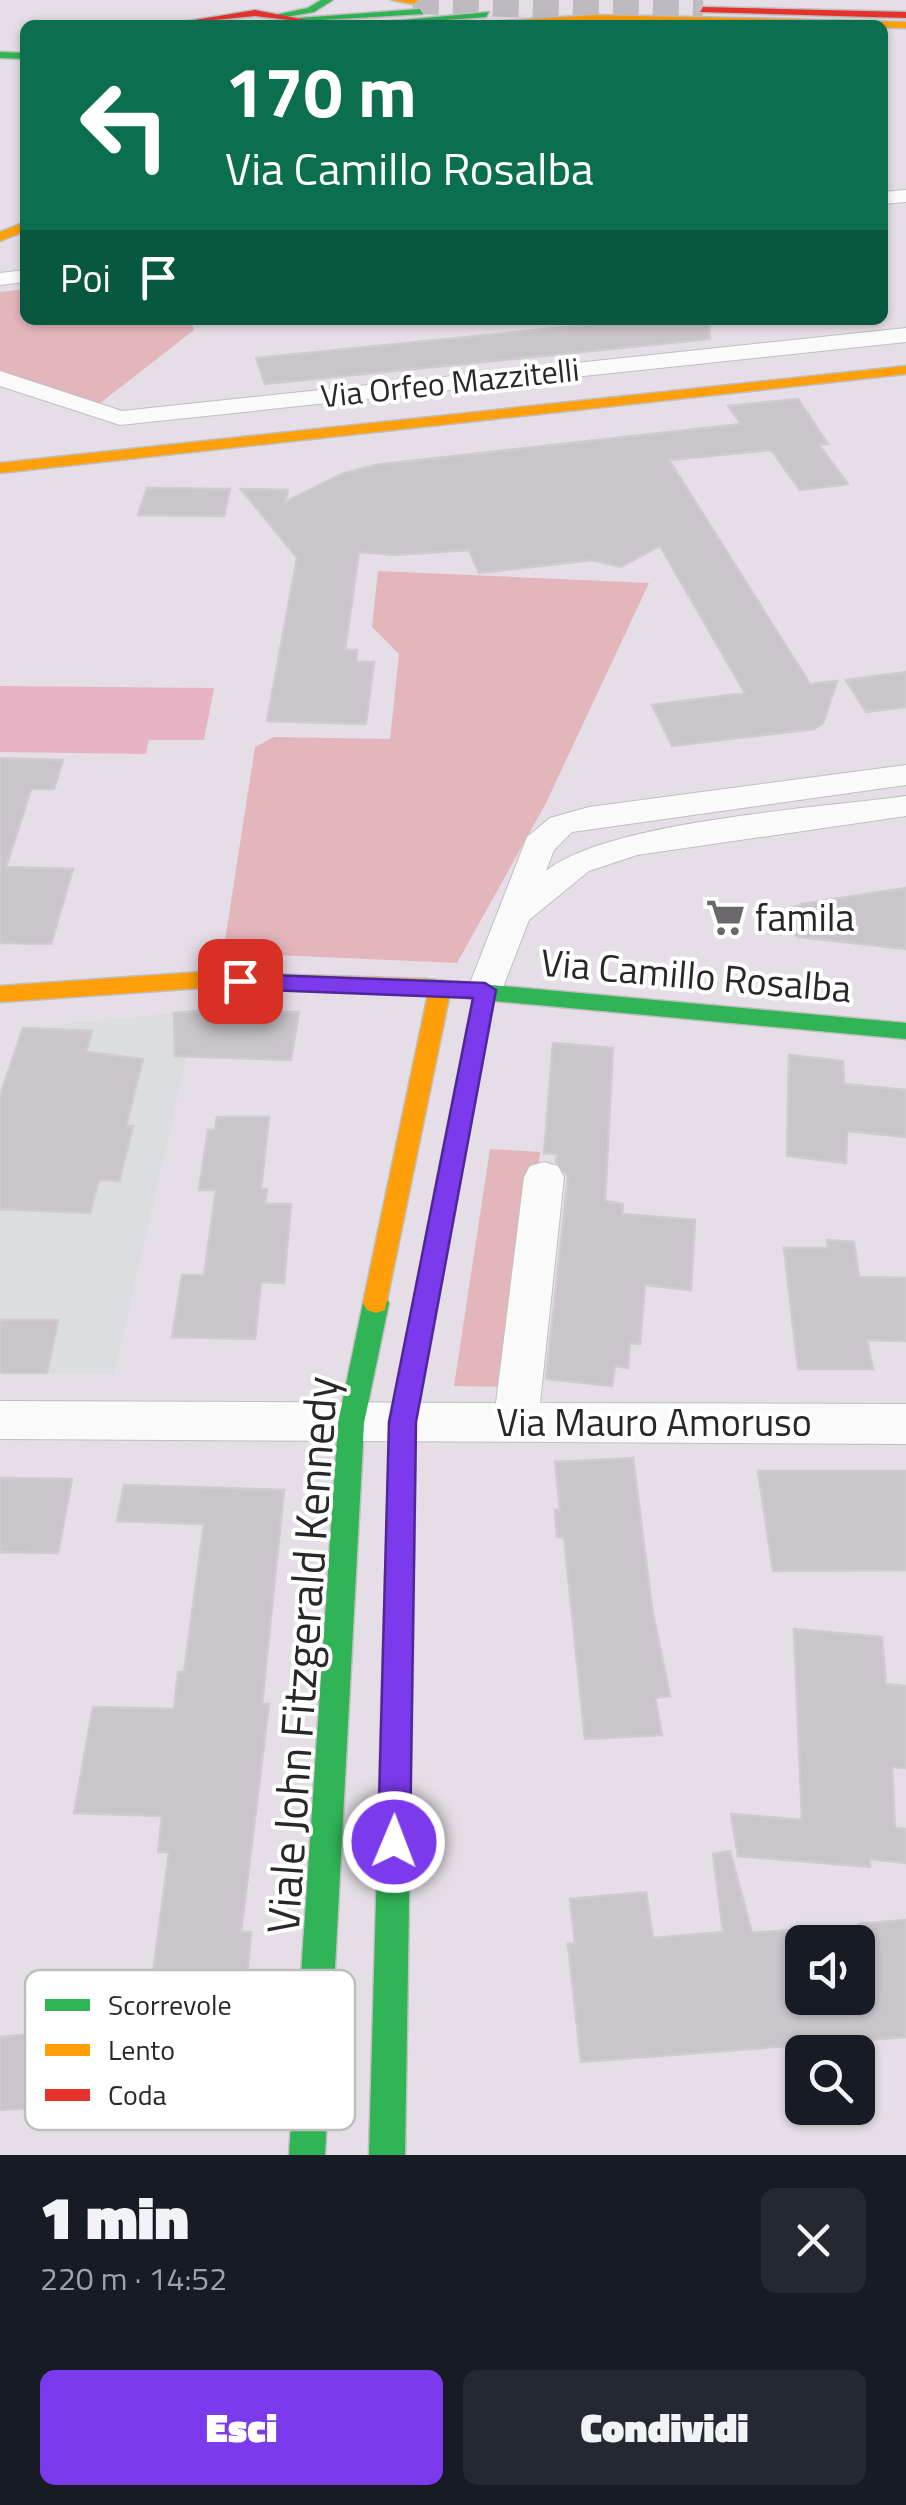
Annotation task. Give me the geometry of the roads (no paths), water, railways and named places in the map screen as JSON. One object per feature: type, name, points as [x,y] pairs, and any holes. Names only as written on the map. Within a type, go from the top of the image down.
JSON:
[{"type":"main road","points":[[185,12],[280,14],[311,10],[328,0]]},
{"type":"main road","points":[[396,0],[413,1]]},
{"type":"main road","points":[[341,20],[586,0]]},
{"type":"main road","points":[[462,20],[698,5],[906,15]]},
{"type":"main road","points":[[280,14],[307,20]]},
{"type":"main road","points":[[544,20],[675,20]]},
{"type":"main road","name":"Via Orfeo Mazzitelli","points":[[0,468],[906,356]]},
{"type":"main road","name":"Via Orfeo Mazzitelli","points":[[635,392],[906,370]]},
{"type":"main road","name":"Via Orfeo Mazzitelli","points":[[0,452],[293,410],[580,398]]},
{"type":"main road","name":"Via Camillo Rosalba","points":[[0,994],[201,980],[440,988],[906,1031]]},
{"type":"main road","name":"Viale John Fitzgerald Kennedy","points":[[318,1970],[351,1423],[440,988]]},
{"type":"main road","points":[[387,2155],[403,1422],[485,990]]},
{"type":"main road","name":"Viale John Fitzgerald Kennedy","points":[[307,2155],[309,2130]]},
{"type":"street","name":"Via Orfeo Mazzitelli","points":[[0,378],[120,418],[293,410],[906,334]]},
{"type":"street","points":[[485,990],[518,911],[577,864],[722,815],[899,791]]},
{"type":"street","points":[[516,1423],[544,1177]]},
{"type":"street","name":"Via Mauro Amoruso","points":[[0,1420],[906,1424]]},
{"type":"tunnel","points":[[413,1],[703,10]]},
{"type":"place","name":"famila","points":[[725,918]]}]
